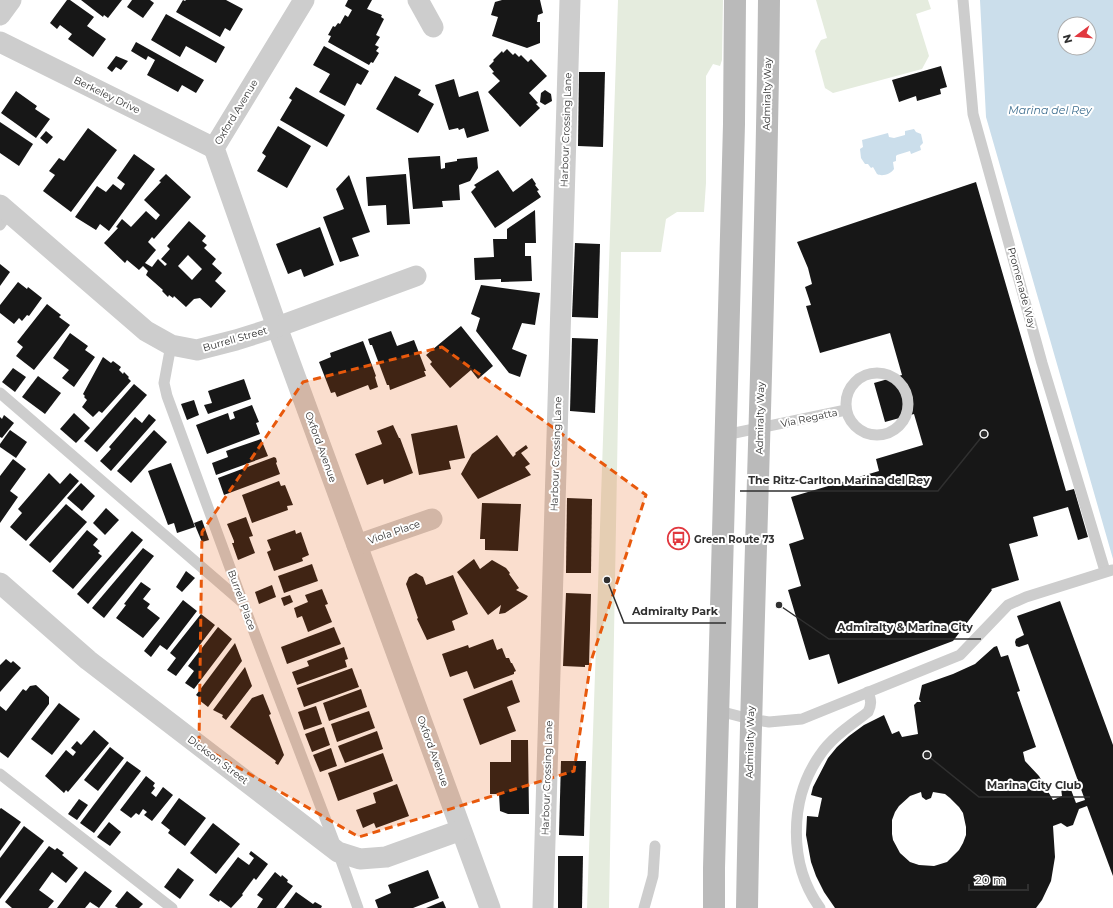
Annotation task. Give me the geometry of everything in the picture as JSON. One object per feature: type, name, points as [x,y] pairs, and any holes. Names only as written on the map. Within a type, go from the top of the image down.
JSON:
[{"type":"street","points":[[0,15],[11,0]]},
{"type":"street","name":"Oxford Avenue","points":[[304,0],[214,148],[277,327],[490,908]]},
{"type":"street","points":[[418,0],[433,27]]},
{"type":"street","name":"Harbour Crossing Lane","points":[[543,908],[570,0]]},
{"type":"street","points":[[714,908],[733,131],[734,0]]},
{"type":"street","name":"Admiralty Way","points":[[747,908],[750,719],[760,429],[769,0]]},
{"type":"street","name":"Berkeley Drive","points":[[0,42],[214,148]]},
{"type":"street","name":"Burrell Street","points":[[3,214],[146,332],[171,345],[197,350],[277,327],[416,276]]},
{"type":"street","name":"Viola Place","points":[[357,545],[432,519]]},
{"type":"street","name":"Dickson Street","points":[[0,583],[88,660],[338,852],[360,859],[386,856],[461,830]]},
{"type":"lane","name":"Promenade Way","points":[[963,0],[973,114],[1042,362],[1109,570]]},
{"type":"lane","name":"Burrell Place","points":[[171,345],[164,383],[167,396],[358,908]]},
{"type":"lane","name":"Via Regatta","points":[[872,374],[882,374],[891,377],[899,383],[904,391],[907,401],[907,412],[903,422],[886,434],[875,436],[865,434],[856,428],[849,419],[846,410],[846,400],[854,383],[862,377],[872,374]]},
{"type":"lane","points":[[0,393],[243,602]]},
{"type":"lane","name":"Via Regatta","points":[[725,435],[760,429],[846,410]]},
{"type":"lane","points":[[719,711],[769,722],[802,719],[960,655],[1008,605],[1026,597],[1109,570]]},
{"type":"lane","points":[[820,908],[805,881],[798,856],[798,816],[804,786],[820,755],[831,742],[868,712],[871,707],[871,701],[868,692]]},
{"type":"lane","points":[[0,774],[172,908]]},
{"type":"lane","points":[[644,908],[653,876],[655,846]]},
{"type":"highlighted area","points":[[442,347],[646,495],[591,661],[574,771],[359,837],[199,745],[202,532],[303,382]]},
{"type":"shaded area","points":[[618,0],[723,0],[722,60],[720,66],[713,64],[706,76],[706,183],[704,212],[677,212],[666,219],[661,252],[621,252],[609,908],[587,908]]},
{"type":"shaded area","points":[[816,0],[928,0],[931,9],[916,14],[929,56],[922,69],[833,93],[825,88],[815,51],[821,40],[827,38]]},
{"type":"water","name":"Marina del Rey","points":[[980,0],[1113,0],[1113,559],[986,117]]},
{"type":"water","points":[[914,129],[916,132],[921,134],[923,143],[920,146],[921,150],[911,154],[910,151],[897,155],[896,161],[893,162],[894,169],[889,174],[877,174],[873,167],[871,168],[868,164],[865,164],[861,158],[860,149],[863,147],[862,140],[888,133],[889,137],[894,138],[905,135],[905,131]]},
{"type":"building","points":[[67,0],[70,0],[94,17],[87,26],[106,39],[93,57],[68,39],[72,34],[60,25],[57,29],[50,23]]},
{"type":"building","points":[[81,0],[122,0],[108,18],[104,15],[103,17]]},
{"type":"building","points":[[132,0],[150,0],[154,3],[143,18],[127,7]]},
{"type":"building","points":[[183,0],[226,0],[243,9],[230,31],[225,28],[220,37],[176,12]]},
{"type":"building","points":[[348,0],[372,0],[367,9],[382,15],[381,17],[384,19],[376,35],[380,37],[375,45],[379,47],[376,51],[379,53],[373,63],[371,62],[369,65],[328,42],[331,36],[328,35],[333,26],[335,27],[338,23],[340,24],[345,15],[348,17],[352,10],[345,6]]},
{"type":"building","points":[[502,0],[540,0],[543,13],[538,15],[537,22],[540,22],[540,43],[527,48],[492,36],[498,17],[491,15],[495,2]]},
{"type":"building","points":[[166,14],[225,47],[216,63],[186,46],[180,57],[151,40]]},
{"type":"building","points":[[136,42],[204,80],[196,93],[182,85],[178,92],[147,75],[155,60],[148,56],[146,60],[131,51]]},
{"type":"building","points":[[324,46],[369,71],[361,85],[357,83],[345,106],[319,92],[330,74],[313,65]]},
{"type":"building","points":[[507,49],[513,55],[515,53],[519,57],[521,55],[528,62],[531,59],[547,76],[529,93],[538,103],[536,104],[540,108],[520,127],[488,92],[500,81],[492,73],[494,72],[489,66],[502,51],[503,53]]},
{"type":"building","points":[[116,56],[128,61],[121,70],[116,67],[112,72],[107,68]]},
{"type":"building","points":[[941,66],[947,87],[940,89],[941,94],[917,101],[916,96],[899,102],[892,80]]},
{"type":"building","points":[[579,72],[605,72],[603,147],[578,146]]},
{"type":"building","points":[[395,76],[421,90],[418,95],[434,104],[418,133],[376,109]]},
{"type":"building","points":[[454,79],[459,97],[478,91],[489,131],[467,138],[464,128],[459,130],[458,128],[449,130],[435,85]]},
{"type":"building","points":[[296,87],[345,115],[327,147],[280,120],[292,100],[289,98]]},
{"type":"building","points":[[545,90],[551,94],[552,101],[545,105],[540,102],[541,93]]},
{"type":"building","points":[[16,91],[37,106],[35,109],[50,119],[36,138],[1,113]]},
{"type":"building","points":[[0,122],[33,144],[19,166],[0,153]]},
{"type":"building","points":[[278,126],[311,146],[287,188],[257,171],[266,156],[262,153]]},
{"type":"building","points":[[88,128],[117,150],[71,212],[43,191],[55,175],[49,171],[59,158],[64,161]]},
{"type":"building","points":[[46,131],[53,137],[47,144],[40,138]]},
{"type":"building","points":[[134,154],[155,169],[109,231],[100,224],[96,230],[75,217],[97,186],[106,192],[113,184],[121,190],[125,184],[117,178]]},
{"type":"building","points":[[440,156],[441,169],[445,168],[445,163],[457,161],[457,159],[477,157],[478,168],[470,181],[459,185],[460,200],[442,201],[443,207],[413,209],[408,158]]},
{"type":"building","points":[[498,170],[513,192],[532,178],[541,197],[495,228],[471,192],[476,187],[474,185]]},
{"type":"building","points":[[166,174],[191,197],[154,239],[152,237],[148,242],[156,250],[145,263],[152,267],[158,259],[165,266],[167,264],[161,259],[170,249],[167,246],[189,221],[206,236],[202,241],[207,245],[204,248],[216,259],[212,264],[222,273],[215,281],[226,291],[211,308],[200,298],[194,299],[186,307],[174,296],[173,298],[169,295],[168,297],[162,291],[163,290],[146,275],[148,271],[143,266],[139,270],[127,260],[125,263],[104,243],[118,228],[116,227],[122,219],[131,227],[146,211],[156,220],[160,215],[144,200],[161,182],[159,181]],"holes":[[[188,255],[202,269],[192,280],[178,266]]]},
{"type":"building","points":[[406,174],[410,224],[387,225],[386,205],[368,206],[366,177]]},
{"type":"building","points":[[349,175],[370,232],[352,238],[359,256],[340,262],[323,217],[344,209],[336,189]]},
{"type":"building","points":[[976,182],[1066,491],[1074,489],[1088,537],[1078,540],[1068,507],[1033,517],[1038,536],[1009,544],[1019,580],[991,589],[992,590],[953,641],[838,684],[829,654],[809,660],[788,590],[801,586],[789,544],[804,539],[791,497],[879,471],[876,459],[923,445],[914,414],[885,422],[874,383],[902,375],[890,333],[820,353],[806,306],[811,305],[805,287],[812,284],[808,268],[797,242]]},
{"type":"building","points":[[535,210],[536,243],[525,243],[525,256],[531,256],[532,281],[501,282],[501,279],[475,280],[474,258],[494,257],[493,239],[507,239],[507,229]]},
{"type":"building","points":[[320,227],[334,265],[304,277],[301,269],[288,274],[276,244]]},
{"type":"building","points":[[575,243],[600,244],[598,318],[572,317]]},
{"type":"building","points":[[0,264],[10,272],[0,286]]},
{"type":"building","points":[[18,282],[27,289],[28,287],[42,298],[29,316],[27,315],[22,321],[19,318],[14,324],[0,313],[0,305]]},
{"type":"building","points":[[481,285],[540,293],[535,325],[522,323],[512,349],[527,355],[520,377],[509,373],[476,331],[480,318],[471,314]]},
{"type":"building","points":[[47,304],[61,315],[59,317],[70,325],[34,370],[16,356],[23,347],[17,342]]},
{"type":"building","points":[[461,326],[493,366],[478,379],[471,370],[450,388],[430,364],[432,362],[426,355]]},
{"type":"building","points":[[391,331],[397,346],[414,340],[426,371],[424,371],[426,376],[390,390],[372,345],[370,345],[368,339]]},
{"type":"building","points":[[70,333],[88,346],[85,350],[95,357],[74,387],[62,378],[69,370],[53,358]]},
{"type":"building","points":[[572,338],[598,339],[595,413],[570,411]]},
{"type":"building","points":[[363,341],[376,376],[378,387],[370,390],[368,385],[337,397],[335,392],[331,393],[319,362],[331,357],[330,353]]},
{"type":"building","points":[[103,357],[111,363],[113,361],[121,367],[119,370],[123,374],[124,372],[131,381],[102,413],[99,411],[93,417],[82,407],[87,400],[83,394]]},
{"type":"building","points":[[13,368],[26,377],[15,392],[2,382]]},
{"type":"building","points":[[38,376],[61,393],[45,414],[22,397]]},
{"type":"building","points":[[244,379],[251,399],[208,414],[204,405],[212,403],[208,391]]},
{"type":"building","points":[[134,384],[147,395],[97,452],[84,441]]},
{"type":"building","points":[[194,400],[199,415],[187,420],[181,404]]},
{"type":"building","points":[[252,405],[259,422],[256,423],[260,434],[207,454],[196,425],[228,413],[230,420],[235,418],[233,412]]},
{"type":"building","points":[[74,413],[90,428],[76,443],[60,429]]},
{"type":"building","points":[[149,414],[156,420],[111,471],[100,461],[111,449],[109,447],[135,417],[142,423]]},
{"type":"building","points":[[4,415],[14,423],[2,438],[0,437],[0,417],[2,419]]},
{"type":"building","points":[[393,425],[400,438],[413,473],[384,484],[383,479],[367,485],[355,454],[382,444],[377,431]]},
{"type":"building","points":[[457,425],[465,458],[449,461],[451,469],[419,475],[411,434]]},
{"type":"building","points":[[10,430],[27,442],[16,458],[0,447],[0,444]]},
{"type":"building","points":[[154,430],[167,442],[131,483],[117,471]]},
{"type":"building","points":[[497,435],[513,457],[516,454],[515,453],[526,445],[528,448],[521,453],[530,464],[525,467],[531,475],[478,499],[461,474],[472,454]]},
{"type":"building","points":[[261,439],[268,456],[216,475],[212,463],[228,457],[226,451]]},
{"type":"building","points":[[274,457],[276,458],[276,463],[280,474],[224,495],[218,478]]},
{"type":"building","points":[[13,459],[26,469],[10,491],[18,497],[0,523],[0,476]]},
{"type":"building","points":[[171,463],[195,527],[177,533],[174,523],[168,525],[148,471]]},
{"type":"building","points":[[49,473],[60,484],[70,473],[79,481],[26,541],[10,527],[22,513],[18,509]]},
{"type":"building","points":[[279,481],[281,486],[285,485],[293,505],[287,506],[288,510],[252,523],[242,495]]},
{"type":"building","points":[[81,483],[95,496],[82,511],[67,498]]},
{"type":"building","points":[[567,498],[592,499],[591,573],[566,573]]},
{"type":"building","points":[[482,503],[521,504],[518,551],[485,550],[485,539],[480,539]]},
{"type":"building","points":[[66,504],[87,522],[50,563],[29,545]]},
{"type":"building","points":[[106,508],[119,520],[105,535],[93,523]]},
{"type":"building","points":[[246,517],[253,536],[249,537],[255,553],[238,560],[232,543],[234,543],[234,541],[227,524]]},
{"type":"building","points":[[202,520],[209,540],[202,542],[194,523]]},
{"type":"building","points":[[87,530],[98,539],[93,545],[100,551],[98,553],[102,556],[73,589],[52,571]]},
{"type":"building","points":[[295,530],[296,534],[301,532],[309,555],[302,558],[303,561],[274,571],[267,552],[271,550],[267,540]]},
{"type":"building","points":[[132,531],[143,540],[88,604],[77,594]]},
{"type":"building","points":[[143,548],[154,556],[104,618],[92,608]]},
{"type":"building","points":[[474,559],[480,569],[492,560],[506,568],[519,588],[516,590],[528,596],[526,599],[505,613],[499,614],[501,605],[488,615],[457,572]]},
{"type":"building","points":[[312,564],[318,581],[284,593],[278,576]]},
{"type":"building","points":[[186,571],[195,578],[182,592],[176,587]]},
{"type":"building","points":[[416,573],[423,577],[426,585],[453,575],[468,614],[452,621],[455,630],[427,640],[417,619],[418,618],[406,584],[409,577]]},
{"type":"building","points":[[141,582],[151,589],[143,599],[150,604],[147,608],[160,618],[143,638],[116,618],[126,605],[124,604]]},
{"type":"building","points":[[272,585],[276,597],[259,604],[255,592]]},
{"type":"building","points":[[322,589],[328,604],[325,605],[332,622],[308,632],[302,616],[297,618],[294,608],[308,602],[305,595]]},
{"type":"building","points":[[566,593],[591,594],[589,665],[585,665],[585,667],[563,666]]},
{"type":"building","points":[[290,595],[293,602],[284,606],[281,598]]},
{"type":"building","points":[[183,600],[197,611],[167,650],[160,645],[151,657],[144,651]]},
{"type":"building","points":[[1060,601],[1113,745],[1113,876],[1087,806],[1079,809],[1073,825],[1067,827],[1061,823],[1053,826],[1055,857],[1051,881],[1042,900],[1036,908],[835,908],[824,892],[816,876],[811,862],[806,835],[807,816],[818,817],[822,798],[811,795],[813,787],[828,758],[849,736],[864,725],[884,715],[892,734],[899,731],[902,737],[918,734],[914,705],[917,702],[921,702],[919,699],[922,685],[975,664],[994,647],[997,646],[1001,657],[1008,655],[1020,691],[1017,692],[1036,747],[1023,752],[1025,761],[1039,776],[1053,800],[1062,796],[1061,788],[1067,786],[1070,787],[1076,803],[1085,800],[1028,644],[1019,647],[1016,646],[1016,639],[1024,635],[1017,616]],"holes":[[[921,792],[922,797],[926,800],[931,798],[933,792],[945,794],[959,807],[963,813],[966,827],[966,835],[959,850],[947,862],[934,866],[919,865],[910,862],[900,853],[893,840],[892,820],[899,806],[910,796]]]},
{"type":"building","points":[[201,614],[215,625],[176,676],[167,670],[176,658],[170,653]]},
{"type":"building","points":[[218,627],[232,639],[194,689],[185,683],[194,671],[188,666]]},
{"type":"building","points":[[334,627],[341,644],[287,664],[281,647]]},
{"type":"building","points":[[493,639],[497,650],[502,648],[506,658],[509,658],[512,663],[516,671],[514,674],[474,689],[467,671],[450,677],[442,654],[468,645],[469,648]]},
{"type":"building","points":[[235,643],[242,661],[208,707],[199,700],[200,698],[196,695]]},
{"type":"building","points":[[344,647],[348,659],[345,660],[347,667],[297,685],[292,672],[309,666],[307,661]]},
{"type":"building","points":[[6,659],[11,663],[13,661],[21,668],[0,692],[0,665]]},
{"type":"building","points":[[245,667],[252,686],[226,720],[222,717],[223,715],[213,710]]},
{"type":"building","points":[[352,668],[359,687],[304,707],[297,688]]},
{"type":"building","points":[[512,680],[520,702],[507,707],[516,731],[480,745],[463,699]]},
{"type":"building","points":[[36,685],[49,697],[49,704],[8,758],[0,752],[0,706],[6,711],[23,689],[26,691],[30,686]]},
{"type":"building","points":[[361,689],[367,707],[329,721],[323,703]]},
{"type":"building","points":[[263,694],[284,755],[278,765],[275,763],[276,761],[230,727],[252,698]]},
{"type":"building","points":[[59,703],[80,719],[52,755],[31,739]]},
{"type":"building","points":[[316,706],[322,724],[304,730],[298,712]]},
{"type":"building","points":[[369,711],[375,728],[337,742],[331,724]]},
{"type":"building","points":[[324,727],[330,745],[312,752],[305,734]]},
{"type":"building","points":[[94,730],[109,743],[68,792],[66,790],[64,793],[45,776],[66,750],[73,756],[76,752],[71,748],[77,741],[81,745]]},
{"type":"building","points":[[377,731],[383,749],[345,763],[338,746]]},
{"type":"building","points":[[511,740],[528,740],[529,814],[508,814],[500,811],[499,794],[490,794],[490,762],[511,762]]},
{"type":"building","points":[[110,747],[124,758],[98,791],[84,780]]},
{"type":"building","points":[[331,748],[337,766],[320,772],[313,755]]},
{"type":"building","points":[[383,753],[393,781],[338,801],[328,773]]},
{"type":"building","points":[[127,761],[141,771],[94,833],[80,823]]},
{"type":"building","points":[[561,761],[586,761],[584,836],[559,835]]},
{"type":"building","points":[[146,776],[155,783],[153,786],[155,788],[151,793],[156,797],[163,787],[173,795],[152,821],[144,815],[147,812],[143,809],[139,815],[136,813],[131,818],[120,810]]},
{"type":"building","points":[[397,784],[409,816],[376,828],[374,823],[363,828],[356,810],[376,803],[373,793]]},
{"type":"building","points":[[179,798],[206,818],[185,846],[168,833],[170,830],[161,823]]},
{"type":"building","points":[[79,799],[88,805],[77,820],[68,814]]},
{"type":"building","points":[[1,808],[21,822],[0,851],[0,809]]},
{"type":"building","points":[[109,822],[121,832],[110,846],[97,837]]},
{"type":"building","points":[[213,823],[240,844],[216,874],[190,853]]},
{"type":"building","points":[[24,826],[44,841],[0,899],[0,858]]},
{"type":"building","points":[[49,846],[55,850],[57,848],[64,853],[62,855],[78,868],[66,883],[52,872],[39,890],[54,901],[48,908],[12,908],[5,902]]},
{"type":"building","points":[[251,851],[268,864],[256,880],[254,878],[242,894],[243,895],[231,908],[220,900],[219,902],[209,895],[238,857],[249,865],[254,858],[249,854]]},
{"type":"building","points":[[558,856],[583,856],[582,908],[558,908]]},
{"type":"building","points":[[178,868],[194,880],[180,899],[164,887]]},
{"type":"building","points":[[428,870],[439,898],[413,908],[378,908],[375,900],[391,893],[388,885]]},
{"type":"building","points":[[85,871],[112,891],[99,908],[90,902],[85,908],[57,908]]},
{"type":"building","points":[[275,872],[281,877],[282,875],[288,880],[287,882],[293,886],[276,908],[257,908],[263,899],[257,895]]},
{"type":"building","points":[[127,891],[143,904],[139,908],[118,908],[115,906]]},
{"type":"building","points":[[296,892],[313,904],[315,902],[322,906],[321,908],[284,908]]},
{"type":"building","points":[[443,901],[446,908],[426,908]]},
{"type":"place","name":"The Ritz-Carlton Marina del Rey","points":[[984,434]]},
{"type":"place","name":"Green Route 73","points":[[678,539]]},
{"type":"place","name":"Admiralty Park","points":[[607,580]]},
{"type":"place","name":"Admiralty & Marina City","points":[[779,605]]},
{"type":"place","name":"Marina City Club","points":[[927,755]]}]
